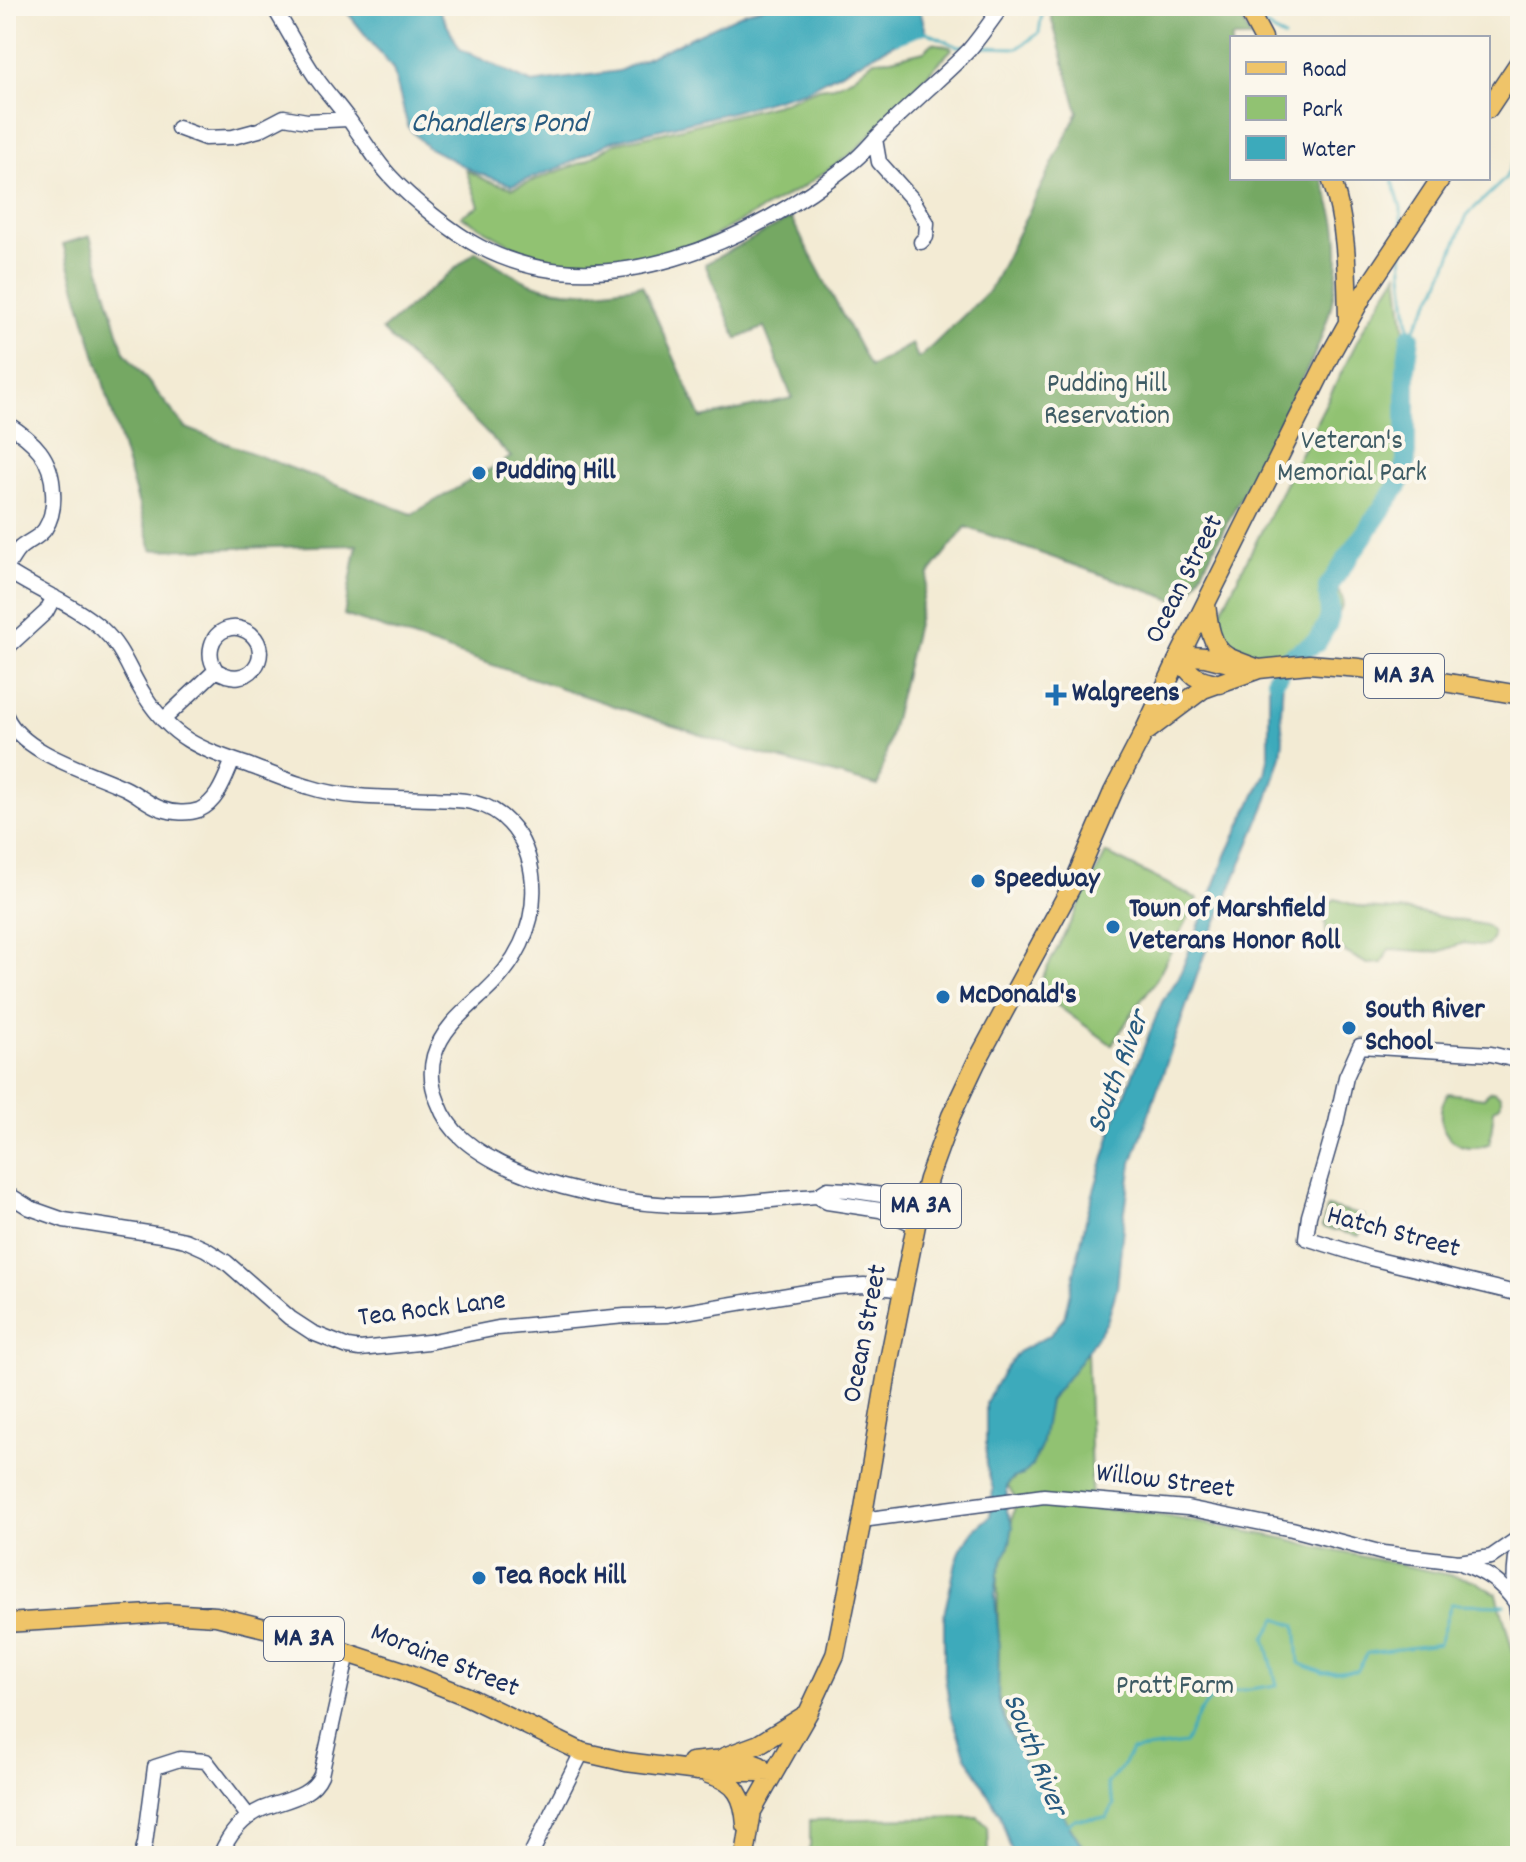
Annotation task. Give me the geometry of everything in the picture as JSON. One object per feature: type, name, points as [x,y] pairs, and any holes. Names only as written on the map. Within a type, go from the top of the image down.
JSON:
[{"type":"main road","points":[[1248,10],[1262,36]]},
{"type":"main road","points":[[1490,106],[1520,61]]},
{"type":"main road","points":[[1332,180],[1344,232],[1348,321]]},
{"type":"main road","name":"Ocean Street","points":[[745,1854],[752,1811],[808,1713],[835,1655],[916,1225],[939,1148],[959,1099],[1076,878],[1113,792],[1348,321],[1440,180]]},
{"type":"main road","points":[[1206,603],[1210,630],[1226,656],[1272,668]]},
{"type":"main road","points":[[1180,655],[1192,674],[1222,684]]},
{"type":"main road","name":"MA 3A","points":[[1180,655],[1272,668],[1334,665],[1517,689]]},
{"type":"main road","name":"MA 3A","points":[[1142,736],[1203,689],[1272,668]]},
{"type":"main road","name":"Moraine Street","points":[[6,1623],[137,1614],[195,1614],[244,1622],[403,1671],[466,1696],[582,1752],[626,1762],[698,1771],[774,1772]]},
{"type":"main road","name":"MA 3A","points":[[722,1758],[765,1740],[808,1713]]},
{"type":"main road","name":"Moraine Street","points":[[667,1767],[722,1758],[741,1759],[774,1772]]},
{"type":"main road","points":[[698,1771],[729,1782],[740,1797],[746,1823],[745,1854]]},
{"type":"street","points":[[273,6],[317,78],[390,175],[407,192],[478,246],[517,263],[582,272],[630,269],[693,252],[752,227],[808,195],[853,162],[971,48],[1002,6]]},
{"type":"street","points":[[178,128],[205,138],[233,137],[259,130],[284,117],[307,121],[348,119]]},
{"type":"street","points":[[875,139],[879,162],[913,200],[927,223],[926,237],[921,242]]},
{"type":"street","points":[[853,162],[879,162]]},
{"type":"street","points":[[6,423],[27,436],[43,454],[50,470],[54,501],[51,518],[44,531],[20,549],[6,569],[85,615],[118,646],[144,696],[163,720],[184,738],[200,749],[310,788],[341,795],[461,800],[485,806],[498,813],[517,833],[530,859],[534,889],[530,923],[524,940],[516,956],[494,984],[454,1021],[433,1059],[435,1096],[461,1138],[497,1161],[542,1180],[593,1195],[648,1204],[699,1205],[817,1196],[828,1189],[922,1201]]},
{"type":"street","points":[[6,653],[10,645],[46,612],[54,597]]},
{"type":"street","points":[[163,720],[216,670]]},
{"type":"street","points":[[6,716],[20,735],[46,753],[170,812],[198,810],[209,803],[218,793],[233,760]]},
{"type":"street","name":"Hatch Street","points":[[1520,1061],[1491,1054],[1360,1046],[1346,1077],[1306,1238],[1370,1258],[1520,1294]]},
{"type":"street","name":"Tea Rock Lane","points":[[6,1193],[30,1208],[64,1220],[185,1240],[226,1262],[290,1318],[313,1333],[360,1349],[428,1342],[498,1328],[678,1313],[836,1287],[864,1285],[903,1290]]},
{"type":"street","points":[[817,1196],[827,1202],[880,1210],[916,1225]]},
{"type":"street","name":"Willow Street","points":[[862,1520],[1044,1496],[1187,1508],[1292,1529],[1383,1553],[1459,1562],[1491,1557],[1520,1537]]},
{"type":"street","points":[[1520,1537],[1514,1568],[1515,1602],[1520,1627]]},
{"type":"street","name":"Willow Street","points":[[1459,1562],[1489,1575],[1502,1585],[1515,1602]]},
{"type":"street","points":[[220,1856],[225,1843],[249,1817],[309,1791],[317,1784],[348,1653]]},
{"type":"street","points":[[530,1856],[582,1752]]},
{"type":"street","points":[[142,1854],[155,1767],[180,1759],[206,1761],[249,1817]]},
{"type":"green space","name":"Pudding Hill Reservation","points":[[1048,6],[1235,6],[1250,36],[1230,36],[1230,180],[1323,180],[1335,218],[1338,248],[1336,280],[1329,312],[1313,358],[1185,604],[966,527],[929,574],[878,786],[742,749],[344,615],[357,545],[152,550],[63,244],[90,236],[124,352],[186,428],[412,514],[511,457],[382,330],[476,251],[516,276],[544,288],[586,292],[642,285],[701,418],[792,398],[764,327],[737,339],[705,264],[791,218],[870,367],[912,344],[918,358],[990,290],[1078,112]]},
{"type":"green space","points":[[933,43],[952,49],[855,151],[803,187],[688,250],[643,265],[548,266],[461,216],[479,206],[466,170],[488,181],[513,188],[586,161],[615,143],[778,104],[854,77],[874,60],[924,51]]},
{"type":"green space","name":"Veteran's Memorial Park","points":[[1398,273],[1405,335],[1401,389],[1404,441],[1396,482],[1362,532],[1325,577],[1342,598],[1337,617],[1326,615],[1310,640],[1302,643],[1293,653],[1261,658],[1242,655],[1225,638],[1220,621],[1221,611],[1365,326]]},
{"type":"green space","points":[[1106,853],[1198,899],[1155,982],[1112,1045],[1036,990]]},
{"type":"green space","points":[[1335,899],[1364,908],[1409,911],[1485,925],[1493,937],[1488,945],[1464,943],[1438,952],[1389,949],[1382,963],[1367,964],[1334,946],[1326,934],[1325,911]]},
{"type":"green space","points":[[1493,1091],[1500,1095],[1501,1102],[1494,1109],[1490,1143],[1477,1147],[1456,1143],[1448,1136],[1441,1117],[1448,1093],[1484,1098]]},
{"type":"green space","points":[[1327,1207],[1364,1216],[1359,1236],[1322,1227]]},
{"type":"green space","name":"Pratt Farm","points":[[1087,1350],[1092,1509],[1137,1511],[1288,1539],[1473,1580],[1497,1594],[1520,1677],[1520,1856],[1081,1856],[1030,1771],[1003,1715],[997,1694],[998,1573],[1006,1552],[1016,1499],[1007,1485],[1036,1457],[1049,1401]]},
{"type":"green space","points":[[978,1817],[988,1827],[989,1856],[807,1856],[810,1820]]},
{"type":"water","name":"Chandlers Pond","points":[[342,6],[437,6],[460,49],[532,83],[619,71],[746,12],[767,6],[919,6],[926,32],[896,43],[807,90],[612,141],[564,166],[512,185],[475,172],[427,147],[408,127],[393,69]]},
{"type":"water","points":[[1283,677],[1281,756],[1268,799],[1211,935],[1132,1163],[1117,1288],[1107,1322],[1049,1401],[1041,1447],[1031,1467],[1007,1485],[1007,1511],[1013,1526],[998,1573],[995,1596],[999,1637],[998,1700],[1007,1728],[1023,1760],[1083,1847],[1083,1856],[1013,1856],[1000,1815],[965,1754],[951,1714],[944,1671],[944,1614],[956,1563],[961,1548],[974,1530],[990,1516],[993,1489],[986,1465],[986,1402],[1018,1352],[1050,1335],[1064,1318],[1088,1211],[1116,1117],[1162,1002],[1179,977],[1227,853],[1265,774],[1269,754],[1269,678]]},
{"type":"waterway","name":"South River","points":[[979,47],[1018,48],[1039,33],[1043,6]]},
{"type":"waterway","name":"South River","points":[[1190,6],[1241,15]]},
{"type":"waterway","name":"South River","points":[[1263,24],[1281,36]]},
{"type":"waterway","name":"South River","points":[[896,43],[926,32],[957,46],[967,46]]},
{"type":"waterway","name":"South River","points":[[1410,337],[1438,287],[1467,215],[1505,179],[1520,146]]},
{"type":"waterway","name":"South River","points":[[1393,180],[1401,208],[1401,225]]},
{"type":"waterway","name":"South River","points":[[1402,249],[1410,337]]},
{"type":"waterway","name":"South River","points":[[1276,678],[1288,659],[1317,642],[1330,616],[1328,587],[1399,484],[1406,461],[1406,368],[1410,337]]},
{"type":"waterway","points":[[1067,1825],[1075,1819],[1107,1818],[1114,1804],[1107,1784],[1131,1751],[1185,1744],[1200,1711],[1215,1694],[1277,1685],[1265,1638],[1277,1618],[1296,1625],[1299,1663],[1323,1673],[1357,1671],[1368,1653],[1439,1644],[1451,1604],[1505,1605]]},
{"type":"place","name":"Pudding Hill","points":[[479,473]]},
{"type":"place","name":"Walgreens","points":[[1056,695]]},
{"type":"place","name":"Speedway","points":[[978,881]]},
{"type":"place","name":"Town of Marshfield Veterans Honor Roll","points":[[1113,927]]},
{"type":"place","name":"McDonald's","points":[[943,997]]},
{"type":"place","name":"South River School","points":[[1349,1028]]},
{"type":"place","name":"Tea Rock Hill","points":[[479,1578]]}]
